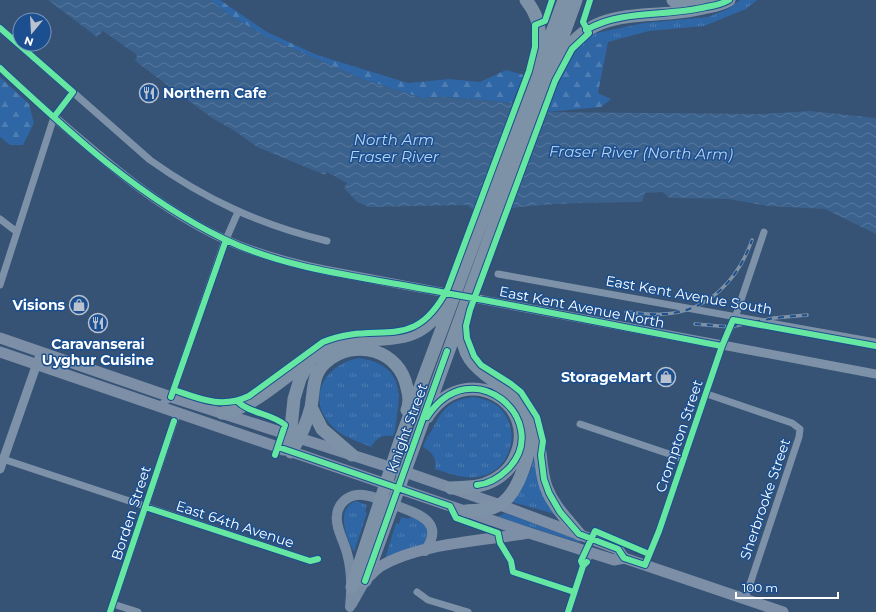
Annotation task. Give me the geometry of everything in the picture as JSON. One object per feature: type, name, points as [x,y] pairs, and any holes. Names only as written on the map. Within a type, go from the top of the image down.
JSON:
[{"type":"highway","points":[[526,0],[531,7],[541,34],[538,55],[543,72],[558,62],[573,40],[598,23],[623,17],[694,10],[724,3],[729,0]]},
{"type":"highway","name":"Knight Street","points":[[365,581],[384,510],[453,304],[543,72],[564,0]]},
{"type":"highway","name":"Knight Street","points":[[453,304],[458,284],[543,72],[576,0]]},
{"type":"highway","points":[[673,0],[698,2],[708,0]]},
{"type":"highway","points":[[222,413],[236,410],[251,402],[309,362],[320,352],[344,341],[400,338],[410,336],[453,304],[464,316],[461,337],[471,362],[481,372],[508,390],[525,411],[530,423],[536,431],[544,479],[549,493],[560,512],[579,534]]},
{"type":"highway","points":[[287,450],[311,407],[313,384],[324,363],[340,353],[350,349],[364,348],[388,358],[398,366],[405,380],[408,406],[405,447]]},
{"type":"highway","points":[[294,438],[291,428],[294,399],[300,380],[309,362]]},
{"type":"highway","points":[[405,447],[434,406],[454,392],[463,389],[484,390],[500,397],[507,403],[516,416],[520,431],[518,452],[512,464],[503,474],[484,485],[451,488]]},
{"type":"highway","points":[[311,407],[322,429],[352,455]]},
{"type":"highway","points":[[466,511],[491,509],[500,505],[512,490],[523,471],[530,444],[530,423]]},
{"type":"highway","name":"Knight Street","points":[[352,587],[384,510]]},
{"type":"main road","points":[[0,338],[171,397],[294,438],[352,455],[500,505],[618,549],[624,558]]},
{"type":"main road","points":[[0,352],[36,366],[529,533],[614,560],[624,558],[782,612]]},
{"type":"main road","points":[[352,587],[348,555],[338,526],[337,514],[342,501],[350,496],[361,494],[421,515],[431,525],[433,531],[430,543],[425,551]]},
{"type":"main road","points":[[365,581],[380,567],[394,559],[425,551],[529,533]]},
{"type":"main road","name":"Knight Street","points":[[350,610],[365,581]]},
{"type":"main road","name":"Knight Street","points":[[350,610],[352,587]]},
{"type":"street","points":[[0,28],[150,160],[196,190],[238,212],[290,232],[327,241]]},
{"type":"street","name":"East Kent Avenue North","points":[[0,68],[123,177],[175,212],[226,240],[275,257],[324,270],[876,374]]},
{"type":"street","points":[[0,285],[54,117],[73,92]]},
{"type":"street","points":[[158,407],[171,397],[226,240],[238,212]]},
{"type":"street","points":[[0,219],[17,232]]},
{"type":"street","name":"Crompton Street","points":[[645,565],[707,394],[722,346],[736,315],[764,232]]},
{"type":"street","name":"East Kent Avenue South","points":[[498,274],[736,315],[876,342]]},
{"type":"street","points":[[0,469],[2,459],[41,352]]},
{"type":"street","name":"Sherbrooke Street","points":[[707,394],[792,423],[800,429],[799,437],[745,599]]},
{"type":"street","name":"Borden Street","points":[[110,612],[177,414]]},
{"type":"street","points":[[580,424],[684,459]]},
{"type":"street","name":"East 64th Avenue","points":[[2,459],[310,561],[318,559]]},
{"type":"street","points":[[568,612],[583,566],[581,561],[588,552]]},
{"type":"street","points":[[417,592],[428,600],[468,612]]},
{"type":"street","points":[[113,604],[138,612]]},
{"type":"green space","points":[[210,0],[220,0],[267,32],[317,55],[408,83],[450,79],[480,82],[506,70],[524,75],[512,103],[445,97],[422,98],[365,80],[268,38],[229,15]]},
{"type":"green space","points":[[740,0],[757,0],[746,9],[704,26],[649,31],[608,42],[578,47],[596,33],[644,23],[708,17],[728,9]]},
{"type":"green space","points":[[608,42],[598,93],[611,99],[601,107],[547,112],[563,73],[578,47]]},
{"type":"green space","points":[[0,77],[29,104],[34,123],[23,145],[10,145],[0,137]]},
{"type":"green space","points":[[359,358],[381,365],[388,370],[397,384],[399,393],[399,404],[393,436],[380,437],[371,447],[345,436],[335,429],[323,414],[320,404],[320,393],[323,383],[329,374],[347,361]]},
{"type":"green space","points":[[474,397],[493,403],[499,407],[506,416],[512,438],[510,449],[505,459],[498,468],[489,474],[477,477],[450,474],[435,469],[433,456],[423,447],[427,438],[439,416],[447,407],[458,400]]},
{"type":"green space","points":[[535,454],[555,514],[512,502],[530,472]]},
{"type":"green space","points":[[356,501],[367,505],[365,512],[367,513],[354,552],[346,532],[344,517],[346,510]]},
{"type":"green space","points":[[505,513],[581,541],[580,543],[498,517]]},
{"type":"green space","points":[[401,517],[409,519],[410,517],[420,521],[426,526],[427,534],[424,544],[385,559],[396,523],[399,524]]},
{"type":"water","name":"North Arm Fraser River","points":[[48,0],[210,0],[231,16],[268,38],[365,80],[422,98],[445,97],[512,103],[547,112],[760,114],[810,111],[876,118],[876,234],[825,209],[768,206],[728,199],[670,198],[662,192],[645,193],[642,202],[539,205],[478,214],[467,205],[369,207],[357,202],[344,188],[347,183],[327,172],[325,175],[257,147],[235,131],[212,118],[135,61],[137,55],[103,31],[97,37]]},
{"type":"pier","points":[[516,102],[546,110],[509,211],[499,212],[488,220],[475,214]]},
{"type":"railway","points":[[626,312],[649,314],[679,312],[694,307],[707,300],[730,280],[739,268],[752,240]]},
{"type":"railway","points":[[695,324],[730,327],[774,318],[807,315]]},
{"type":"cycle path","points":[[174,390],[193,397],[211,401],[230,402],[239,400],[249,396],[323,342],[343,336],[361,333],[393,332],[408,329],[422,322],[435,309],[448,288],[529,71],[535,47],[535,25],[545,21],[552,0]]},
{"type":"cycle path","points":[[590,0],[583,22],[589,33],[572,49],[555,81],[470,310],[466,326],[467,338],[474,356],[481,365],[521,392],[537,417],[543,441],[541,455],[544,479],[549,493],[560,512],[579,534],[618,549],[624,558],[645,565],[659,531],[722,346],[733,320],[876,346]]},
{"type":"cycle path","points":[[586,30],[600,23],[614,19],[645,14],[691,10],[724,3],[729,0]]},
{"type":"cycle path","points":[[0,28],[73,92],[54,117]]},
{"type":"cycle path","points":[[0,68],[52,116],[106,162],[162,204],[224,239],[248,249],[297,265],[722,346]]},
{"type":"cycle path","points":[[171,397],[226,240]]},
{"type":"cycle path","points":[[365,581],[447,351]]},
{"type":"cycle path","points":[[427,417],[445,397],[465,389],[484,390],[501,399],[514,413],[521,430],[520,449],[509,468],[502,474],[490,482],[477,485]]},
{"type":"cycle path","points":[[237,401],[248,409],[273,418],[285,425],[275,455]]},
{"type":"cycle path","points":[[110,612],[174,421]]},
{"type":"cycle path","points":[[278,447],[450,506],[456,518],[498,533],[500,543],[511,561],[513,572],[574,592]]},
{"type":"cycle path","points":[[145,507],[310,561],[318,559]]},
{"type":"cycle path","points":[[583,566],[581,561],[595,531],[649,554]]},
{"type":"cycle path","points":[[568,612],[583,566],[587,562]]},
{"type":"place","name":"Northern Cafe","points":[[149,93]]},
{"type":"place","name":"Visions","points":[[79,305]]},
{"type":"place","name":"Caravanserai Uyghur Cuisine","points":[[98,323]]},
{"type":"place","name":"StorageMart","points":[[666,377]]},
{"type":"water label","name":"Fraser River (North Arm)","points":[[641,153]]}]
